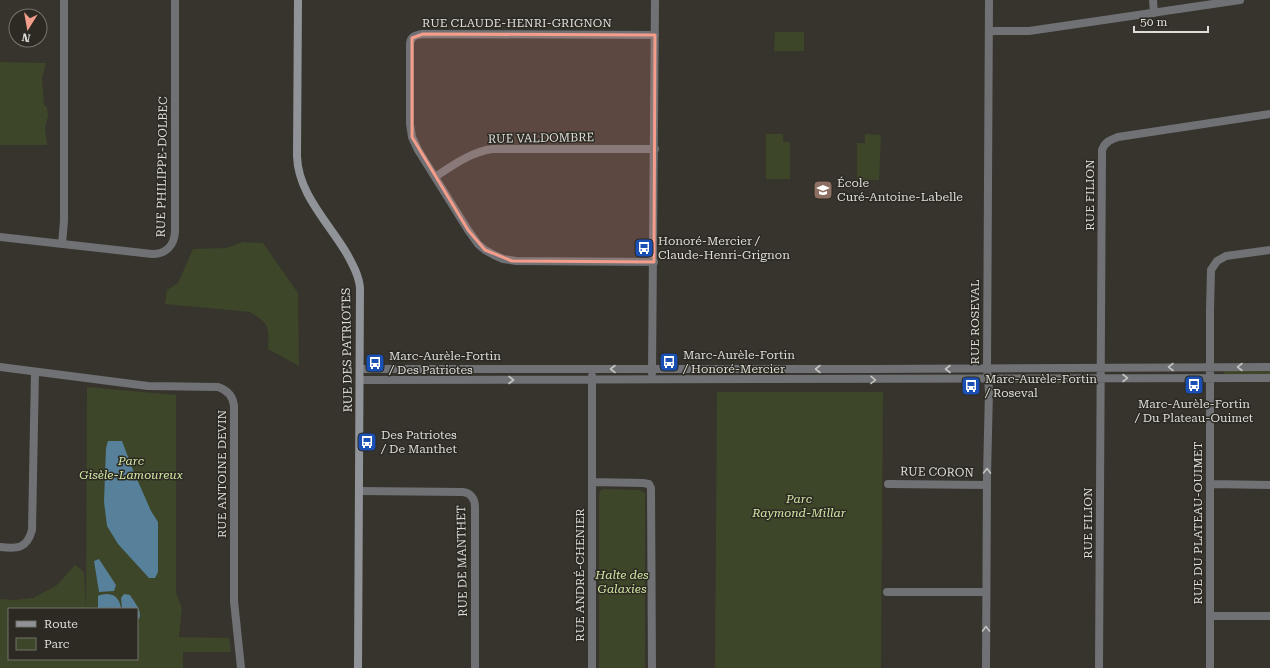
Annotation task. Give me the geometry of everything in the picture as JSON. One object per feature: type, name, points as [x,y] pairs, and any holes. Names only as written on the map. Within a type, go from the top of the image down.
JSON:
[{"type":"street","points":[[62,244],[64,221],[64,0]]},
{"type":"street","name":"RUE PHILIPPE-DOLBEC","points":[[0,237],[156,254],[166,251],[172,244],[175,232],[176,0]]},
{"type":"street","name":"RUE DES PATRIOTES","points":[[298,0],[297,164],[301,182],[306,192],[345,251],[358,276],[360,292],[358,668]]},
{"type":"street","points":[[652,380],[655,0]]},
{"type":"street","name":"RUE ROSEVAL","points":[[986,668],[989,391],[987,368],[989,0]]},
{"type":"street","points":[[1153,0],[1154,13]]},
{"type":"street","points":[[989,31],[1029,31],[1240,0]]},
{"type":"street","name":"RUE CLAUDE-HENRI-GRIGNON","points":[[654,262],[522,262],[499,257],[485,250],[474,240],[418,150],[414,140],[411,129],[410,43],[414,36],[423,34],[655,36]]},
{"type":"street","name":"RUE FILION","points":[[1099,668],[1102,154],[1105,144],[1108,141],[1118,137],[1270,114]]},
{"type":"street","name":"RUE VALDOMBRE","points":[[435,177],[478,151],[492,148],[655,149]]},
{"type":"street","points":[[1210,367],[1212,267],[1222,257],[1270,250]]},
{"type":"street","name":"RUE DU PLATEAU-OUIMET","points":[[1210,367],[1210,668]]},
{"type":"street","points":[[360,369],[1270,367]]},
{"type":"street","name":"RUE ANTOINE DEVIN","points":[[0,368],[148,386],[218,387],[232,397],[234,406],[234,601],[242,668]]},
{"type":"street","name":"RUE ANDRÉ-CHENIER","points":[[592,369],[592,668]]},
{"type":"street","points":[[0,547],[11,548],[21,546],[27,541],[32,530],[35,372]]},
{"type":"street","points":[[360,380],[1270,378]]},
{"type":"street","points":[[592,482],[643,482],[649,484],[652,488],[652,668]]},
{"type":"street","name":"RUE CORON","points":[[888,484],[987,485]]},
{"type":"street","points":[[1210,484],[1270,485]]},
{"type":"street","name":"RUE DE MANTHET","points":[[360,491],[459,492],[468,493],[473,498],[475,507],[475,668]]},
{"type":"street","points":[[887,592],[986,592]]},
{"type":"street","points":[[1210,616],[1270,616]]},
{"type":"highlighted area","points":[[423,34],[655,35],[654,262],[512,261],[485,250],[468,230],[412,137],[412,38]]},
{"type":"green space","points":[[775,32],[804,32],[804,51],[774,51]]},
{"type":"green space","points":[[0,62],[46,63],[42,78],[44,105],[47,107],[48,116],[45,127],[47,145],[0,145]]},
{"type":"green space","points":[[766,134],[783,134],[783,142],[790,142],[790,179],[766,179]]},
{"type":"green space","points":[[865,134],[881,135],[879,180],[857,180],[857,143],[865,143]]},
{"type":"green space","points":[[243,242],[263,243],[298,293],[299,366],[268,349],[267,327],[265,323],[250,312],[165,304],[167,290],[178,283],[193,249],[226,248]]},
{"type":"green space","points":[[1224,371],[1270,371],[1270,374],[1225,374],[1223,373]]},
{"type":"green space","name":"Parc Gisèle-Lamoureux","points":[[87,387],[176,395],[176,593],[182,608],[179,637],[229,638],[231,652],[183,652],[183,668],[0,668],[0,599],[14,600],[33,598],[57,585],[75,565],[84,572],[86,607]]},
{"type":"green space","name":"Parc Raymond-Millar","points":[[717,392],[883,392],[881,668],[715,668]]},
{"type":"green space","name":"Halte des Galaxies","points":[[604,489],[640,490],[645,493],[645,668],[599,668],[599,496],[600,491]]},
{"type":"water","points":[[108,441],[122,441],[151,511],[158,522],[158,572],[155,578],[149,578],[118,544],[107,526],[104,502],[106,448]]},
{"type":"water","points":[[99,559],[116,585],[114,591],[99,592],[94,561]]},
{"type":"water","points":[[109,594],[115,596],[120,603],[121,608],[98,608],[98,596]]},
{"type":"water","points":[[124,594],[130,595],[138,607],[140,613],[139,619],[138,608],[122,608],[121,598]]},
{"type":"place","name":"École Curé-Antoine-Labelle","points":[[823,190]]},
{"type":"place","name":"Honoré-Mercier / Claude-Henri-Grignon","points":[[644,248]]},
{"type":"place","name":"Marc-Aurèle-Fortin / Honoré-Mercier","points":[[669,362]]},
{"type":"place","name":"Marc-Aurèle-Fortin / Des Patriotes","points":[[375,363]]},
{"type":"place","name":"Marc-Aurèle-Fortin / Du Plateau-Ouimet","points":[[1194,385]]},
{"type":"place","name":"Marc-Aurèle-Fortin / Roseval","points":[[971,386]]},
{"type":"place","name":"Des Patriotes / De Manthet","points":[[367,442]]}]
